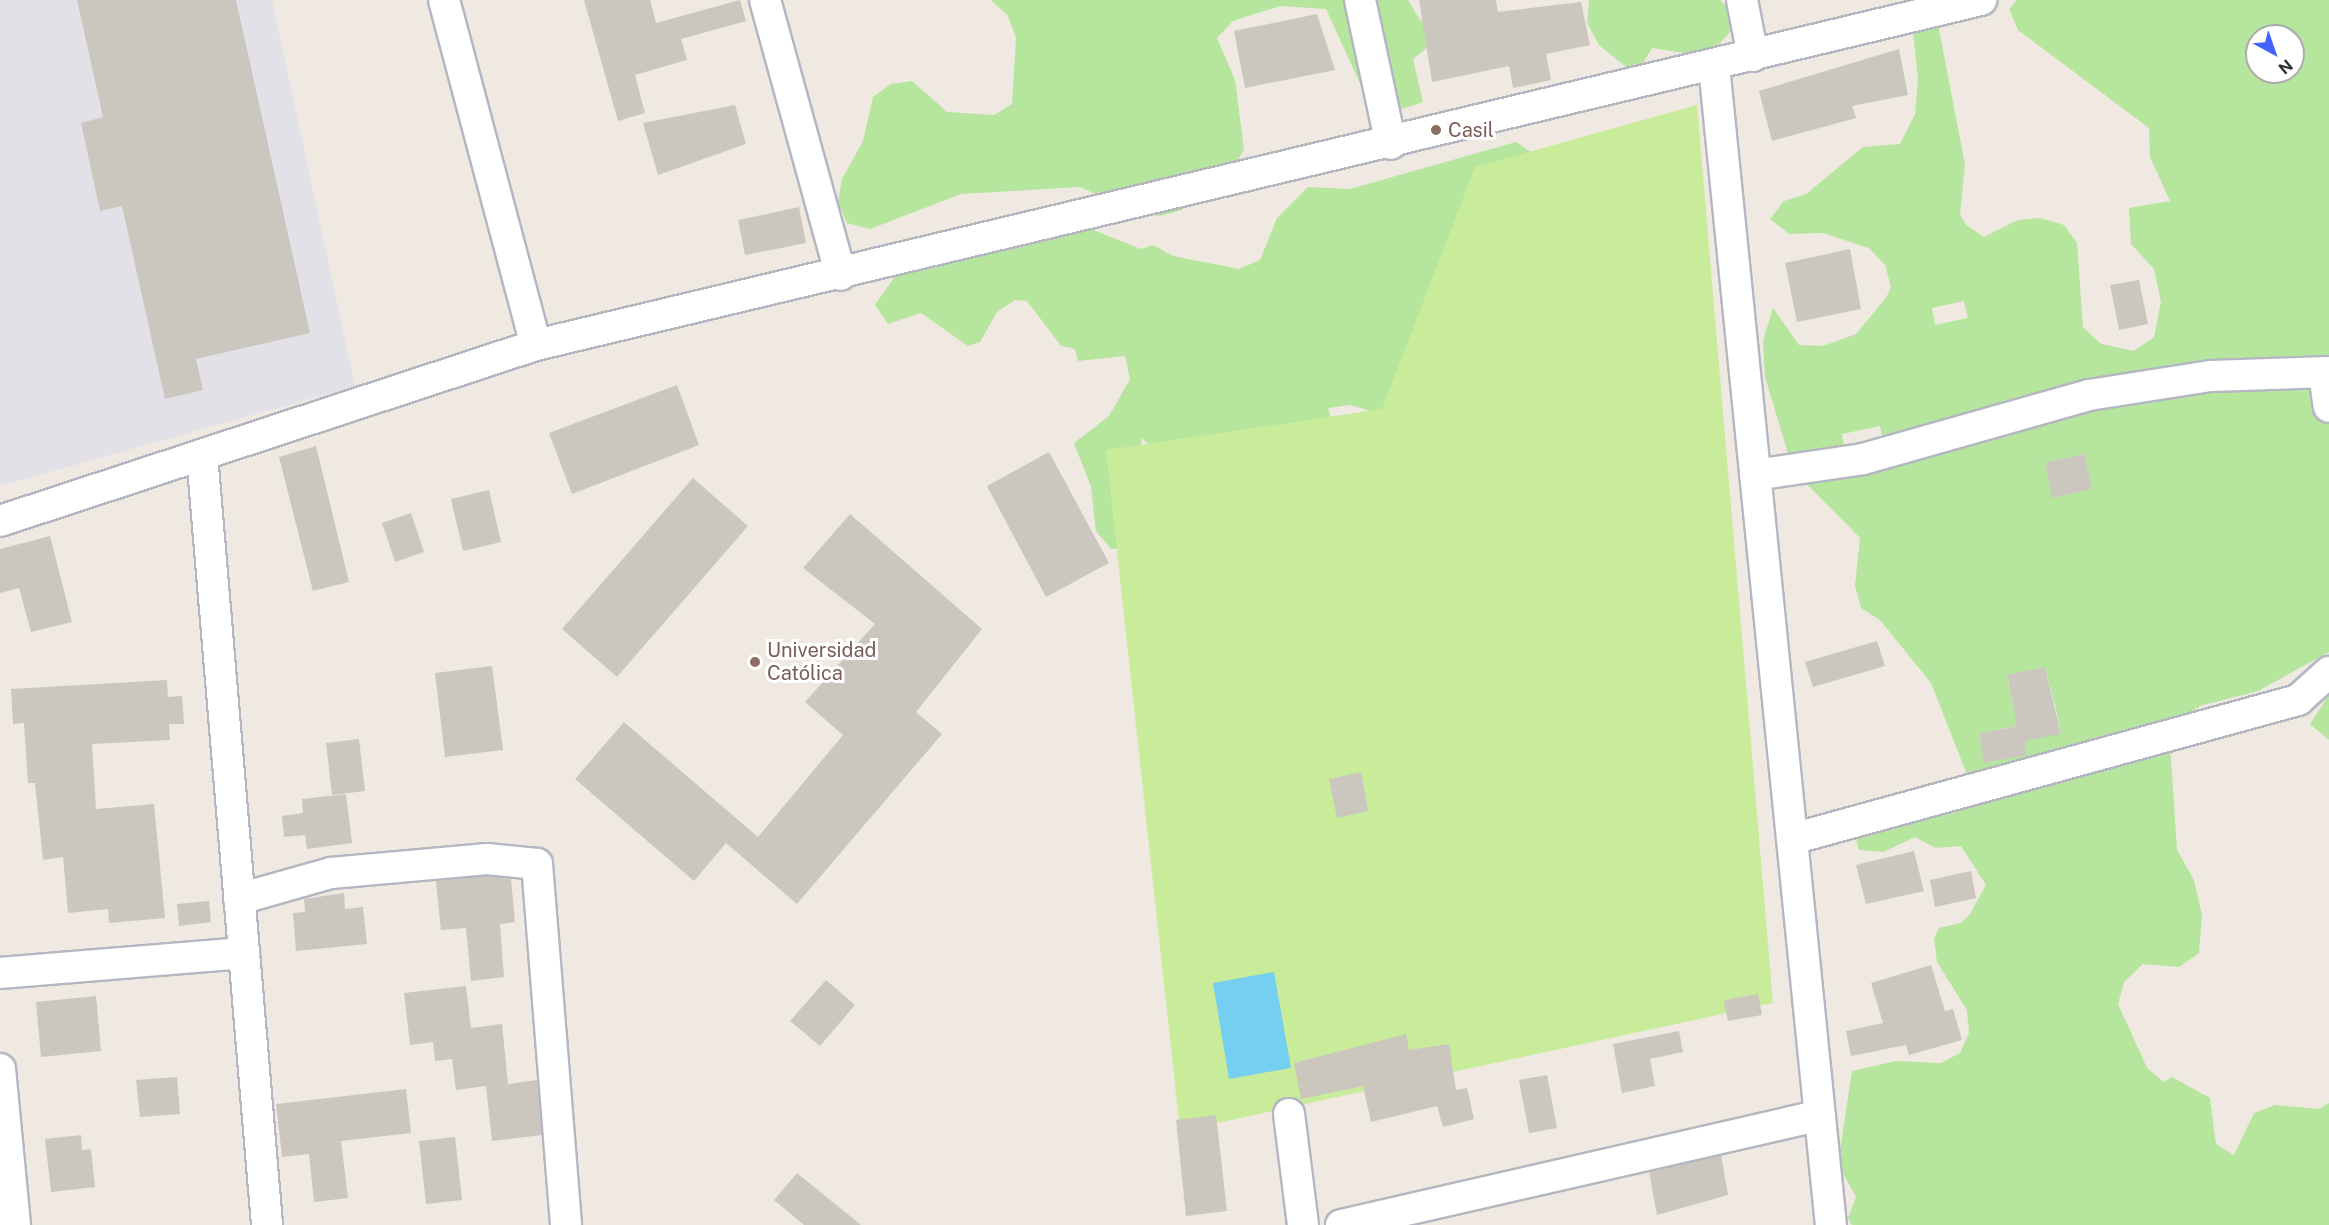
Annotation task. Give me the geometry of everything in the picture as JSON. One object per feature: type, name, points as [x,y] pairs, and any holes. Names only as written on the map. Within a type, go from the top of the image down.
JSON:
[{"type":"street","points":[[444,0],[536,345]]},
{"type":"street","points":[[765,0],[841,275]]},
{"type":"street","points":[[1360,0],[1391,144]]},
{"type":"street","points":[[1742,0],[1754,56]]},
{"type":"street","points":[[0,521],[536,345],[1391,144],[1981,0]]},
{"type":"street","points":[[1714,66],[1831,1225]]},
{"type":"street","points":[[1755,475],[1863,459],[2089,395],[2211,376],[2326,373],[2329,407]]},
{"type":"street","points":[[202,455],[267,1225]]},
{"type":"street","points":[[1792,839],[2298,700],[2329,672]]},
{"type":"street","points":[[239,899],[331,873],[488,859],[537,864],[566,1225]]},
{"type":"street","points":[[0,974],[244,953]]},
{"type":"street","points":[[0,1069],[15,1225]]},
{"type":"street","points":[[1288,1114],[1303,1225]]},
{"type":"street","points":[[1341,1225],[1820,1115]]},
{"type":"shaded area","points":[[0,0],[272,0],[355,386],[0,486]]},
{"type":"green space","points":[[991,0],[1408,0],[1420,20],[1431,19],[1440,37],[1413,59],[1423,102],[1402,109],[1364,92],[1326,9],[1280,6],[1233,21],[1217,38],[1235,80],[1244,150],[1232,169],[1210,172],[1182,210],[1160,216],[1136,212],[1080,187],[961,194],[870,229],[847,223],[838,202],[842,179],[863,141],[873,97],[891,84],[912,81],[947,112],[994,115],[1012,104],[1016,38],[1008,16]]},
{"type":"green space","points":[[1589,0],[1720,0],[1728,8],[1732,30],[1715,48],[1691,54],[1652,48],[1636,75],[1599,45],[1587,23]]},
{"type":"green space","points":[[2017,0],[2329,0],[2329,652],[2258,691],[2200,706],[2178,721],[2170,743],[2177,850],[2194,880],[2202,915],[2199,953],[2179,967],[2143,964],[2124,982],[2118,1004],[2147,1068],[2164,1082],[2172,1077],[2210,1098],[2216,1144],[2234,1155],[2254,1113],[2275,1105],[2319,1109],[2329,1103],[2329,1225],[1852,1225],[1848,1218],[1856,1197],[1838,1164],[1852,1071],[1896,1061],[1941,1063],[1960,1053],[1969,1033],[1967,1010],[1937,962],[1934,939],[1939,928],[1961,923],[1970,914],[1986,885],[1961,846],[1936,848],[1915,837],[1883,852],[1859,850],[1856,839],[1896,822],[1955,813],[1964,805],[1970,782],[1931,683],[1880,620],[1861,608],[1855,586],[1860,538],[1793,470],[1765,377],[1763,341],[1773,308],[1799,345],[1823,346],[1856,334],[1886,298],[1891,287],[1885,265],[1869,248],[1823,233],[1789,234],[1770,219],[1784,201],[1806,194],[1863,147],[1900,144],[1915,114],[1918,79],[1913,32],[1917,21],[1938,24],[1965,165],[1960,214],[1966,225],[1984,237],[2018,220],[2040,218],[2064,225],[2077,243],[2083,327],[2101,344],[2134,351],[2154,337],[2161,302],[2154,269],[2131,244],[2129,208],[2170,201],[2150,157],[2149,128],[2018,30],[2009,9]],"holes":[[[1964,301],[1968,318],[1935,325],[1932,308]],[[1880,426],[1884,445],[1845,452],[1842,434]],[[2085,454],[2092,489],[2052,497],[2045,462]],[[2045,667],[2061,733],[2015,716],[2007,676]],[[2021,725],[2027,754],[1984,763],[1979,734]]]},
{"type":"green space","points":[[1697,105],[1773,1003],[1180,1131],[1106,450],[1382,409],[1475,167]]},
{"type":"green space","points":[[1516,142],[1535,155],[1397,419],[1351,405],[1328,408],[1366,541],[1160,452],[1141,438],[1146,527],[1134,548],[1111,549],[1096,531],[1091,487],[1074,443],[1109,416],[1130,379],[1125,356],[1078,361],[1075,349],[1061,346],[1027,301],[1015,300],[997,312],[980,342],[968,346],[921,313],[888,324],[875,305],[901,268],[1086,227],[1141,249],[1153,245],[1173,256],[1239,269],[1260,260],[1277,218],[1308,187],[1350,189]]},
{"type":"green space","points":[[2329,695],[2329,740],[2310,724]]},
{"type":"water","points":[[1274,972],[1291,1068],[1229,1079],[1213,983]]},
{"type":"building","points":[[77,0],[236,0],[310,333],[196,359],[203,390],[165,399],[122,206],[100,211],[81,123],[103,117]]},
{"type":"building","points":[[584,0],[650,0],[656,23],[740,0],[746,21],[681,39],[687,60],[635,75],[645,113],[618,121]]},
{"type":"building","points":[[1419,0],[1496,0],[1498,12],[1581,2],[1590,45],[1546,54],[1551,80],[1513,88],[1509,66],[1432,82]]},
{"type":"building","points":[[1317,14],[1335,70],[1245,88],[1234,31]]},
{"type":"building","points":[[1899,49],[1908,95],[1852,106],[1856,118],[1772,141],[1759,91]]},
{"type":"building","points":[[735,105],[746,144],[658,175],[643,123]]},
{"type":"building","points":[[799,207],[806,243],[745,255],[738,220]]},
{"type":"building","points":[[1850,249],[1861,309],[1797,322],[1785,263]]},
{"type":"building","points":[[2139,280],[2148,324],[2119,330],[2110,285]]},
{"type":"building","points":[[677,385],[699,445],[572,494],[549,433]]},
{"type":"building","points":[[316,446],[349,582],[313,591],[279,457]]},
{"type":"building","points":[[1049,452],[1109,563],[1046,597],[987,486]]},
{"type":"building","points":[[2085,454],[2092,489],[2052,498],[2045,462]]},
{"type":"building","points":[[693,478],[748,526],[617,677],[562,629]]},
{"type":"building","points":[[489,490],[501,542],[463,551],[451,499]]},
{"type":"building","points":[[411,513],[424,552],[395,562],[382,523]]},
{"type":"building","points":[[850,514],[982,629],[916,712],[942,734],[797,904],[726,843],[694,881],[575,779],[624,722],[758,837],[843,735],[805,702],[875,624],[803,568]]},
{"type":"building","points":[[50,536],[72,622],[31,632],[19,588],[0,593],[0,549]]},
{"type":"building","points":[[1877,641],[1885,666],[1813,687],[1805,662]]},
{"type":"building","points":[[492,666],[503,750],[445,757],[435,673]]},
{"type":"building","points":[[2045,667],[2061,734],[2025,741],[2027,755],[1984,763],[1979,734],[2017,726],[2007,675]]},
{"type":"building","points":[[167,680],[168,697],[182,696],[184,724],[169,724],[170,740],[92,744],[96,809],[154,804],[165,918],[109,923],[108,909],[68,913],[63,857],[43,860],[35,783],[28,783],[24,723],[13,724],[11,689]]},
{"type":"building","points":[[359,739],[365,791],[332,795],[326,743]]},
{"type":"building","points":[[1361,772],[1368,811],[1337,818],[1329,779]]},
{"type":"building","points":[[346,794],[352,843],[307,849],[305,835],[284,837],[282,816],[303,813],[302,799]]},
{"type":"building","points":[[1914,851],[1924,891],[1866,904],[1856,865]]},
{"type":"building","points":[[1971,871],[1976,898],[1935,907],[1930,880]]},
{"type":"building","points":[[487,876],[511,879],[515,922],[500,924],[504,977],[471,981],[466,928],[441,930],[436,881]]},
{"type":"building","points":[[344,893],[345,909],[363,907],[367,944],[296,951],[293,913],[305,912],[304,899]]},
{"type":"building","points":[[209,901],[211,922],[179,926],[177,904]]},
{"type":"building","points":[[1931,965],[1945,1011],[1953,1009],[1962,1040],[1909,1055],[1906,1045],[1851,1056],[1846,1031],[1883,1023],[1871,983]]},
{"type":"building","points":[[826,980],[855,1005],[820,1046],[790,1021]]},
{"type":"building","points":[[466,986],[471,1028],[502,1024],[508,1084],[537,1080],[542,1135],[492,1141],[486,1086],[456,1090],[452,1059],[435,1061],[433,1042],[410,1045],[404,993]]},
{"type":"building","points":[[1758,994],[1762,1015],[1728,1021],[1724,1000]]},
{"type":"building","points":[[96,996],[101,1051],[41,1057],[36,1002]]},
{"type":"building","points":[[1679,1031],[1683,1052],[1650,1059],[1655,1086],[1622,1093],[1613,1044]]},
{"type":"building","points":[[1406,1034],[1409,1050],[1449,1044],[1456,1090],[1467,1088],[1474,1119],[1443,1127],[1437,1106],[1371,1122],[1363,1086],[1301,1099],[1294,1063]]},
{"type":"building","points":[[1547,1075],[1557,1128],[1529,1133],[1519,1080]]},
{"type":"building","points":[[177,1077],[180,1114],[140,1117],[136,1080]]},
{"type":"building","points":[[406,1089],[411,1133],[341,1141],[348,1198],[314,1202],[309,1154],[282,1157],[276,1104]]},
{"type":"building","points":[[1216,1115],[1227,1211],[1186,1216],[1176,1120]]},
{"type":"building","points":[[81,1135],[82,1150],[91,1149],[95,1187],[51,1192],[45,1139]]},
{"type":"building","points":[[455,1137],[462,1200],[426,1204],[419,1141]]},
{"type":"building","points":[[1721,1155],[1728,1195],[1657,1215],[1649,1172]]},
{"type":"building","points":[[797,1173],[861,1225],[804,1225],[774,1200]]},
{"type":"place","name":"Casil","points":[[1436,130]]},
{"type":"place","name":"Universidad Católica","points":[[755,662]]}]
